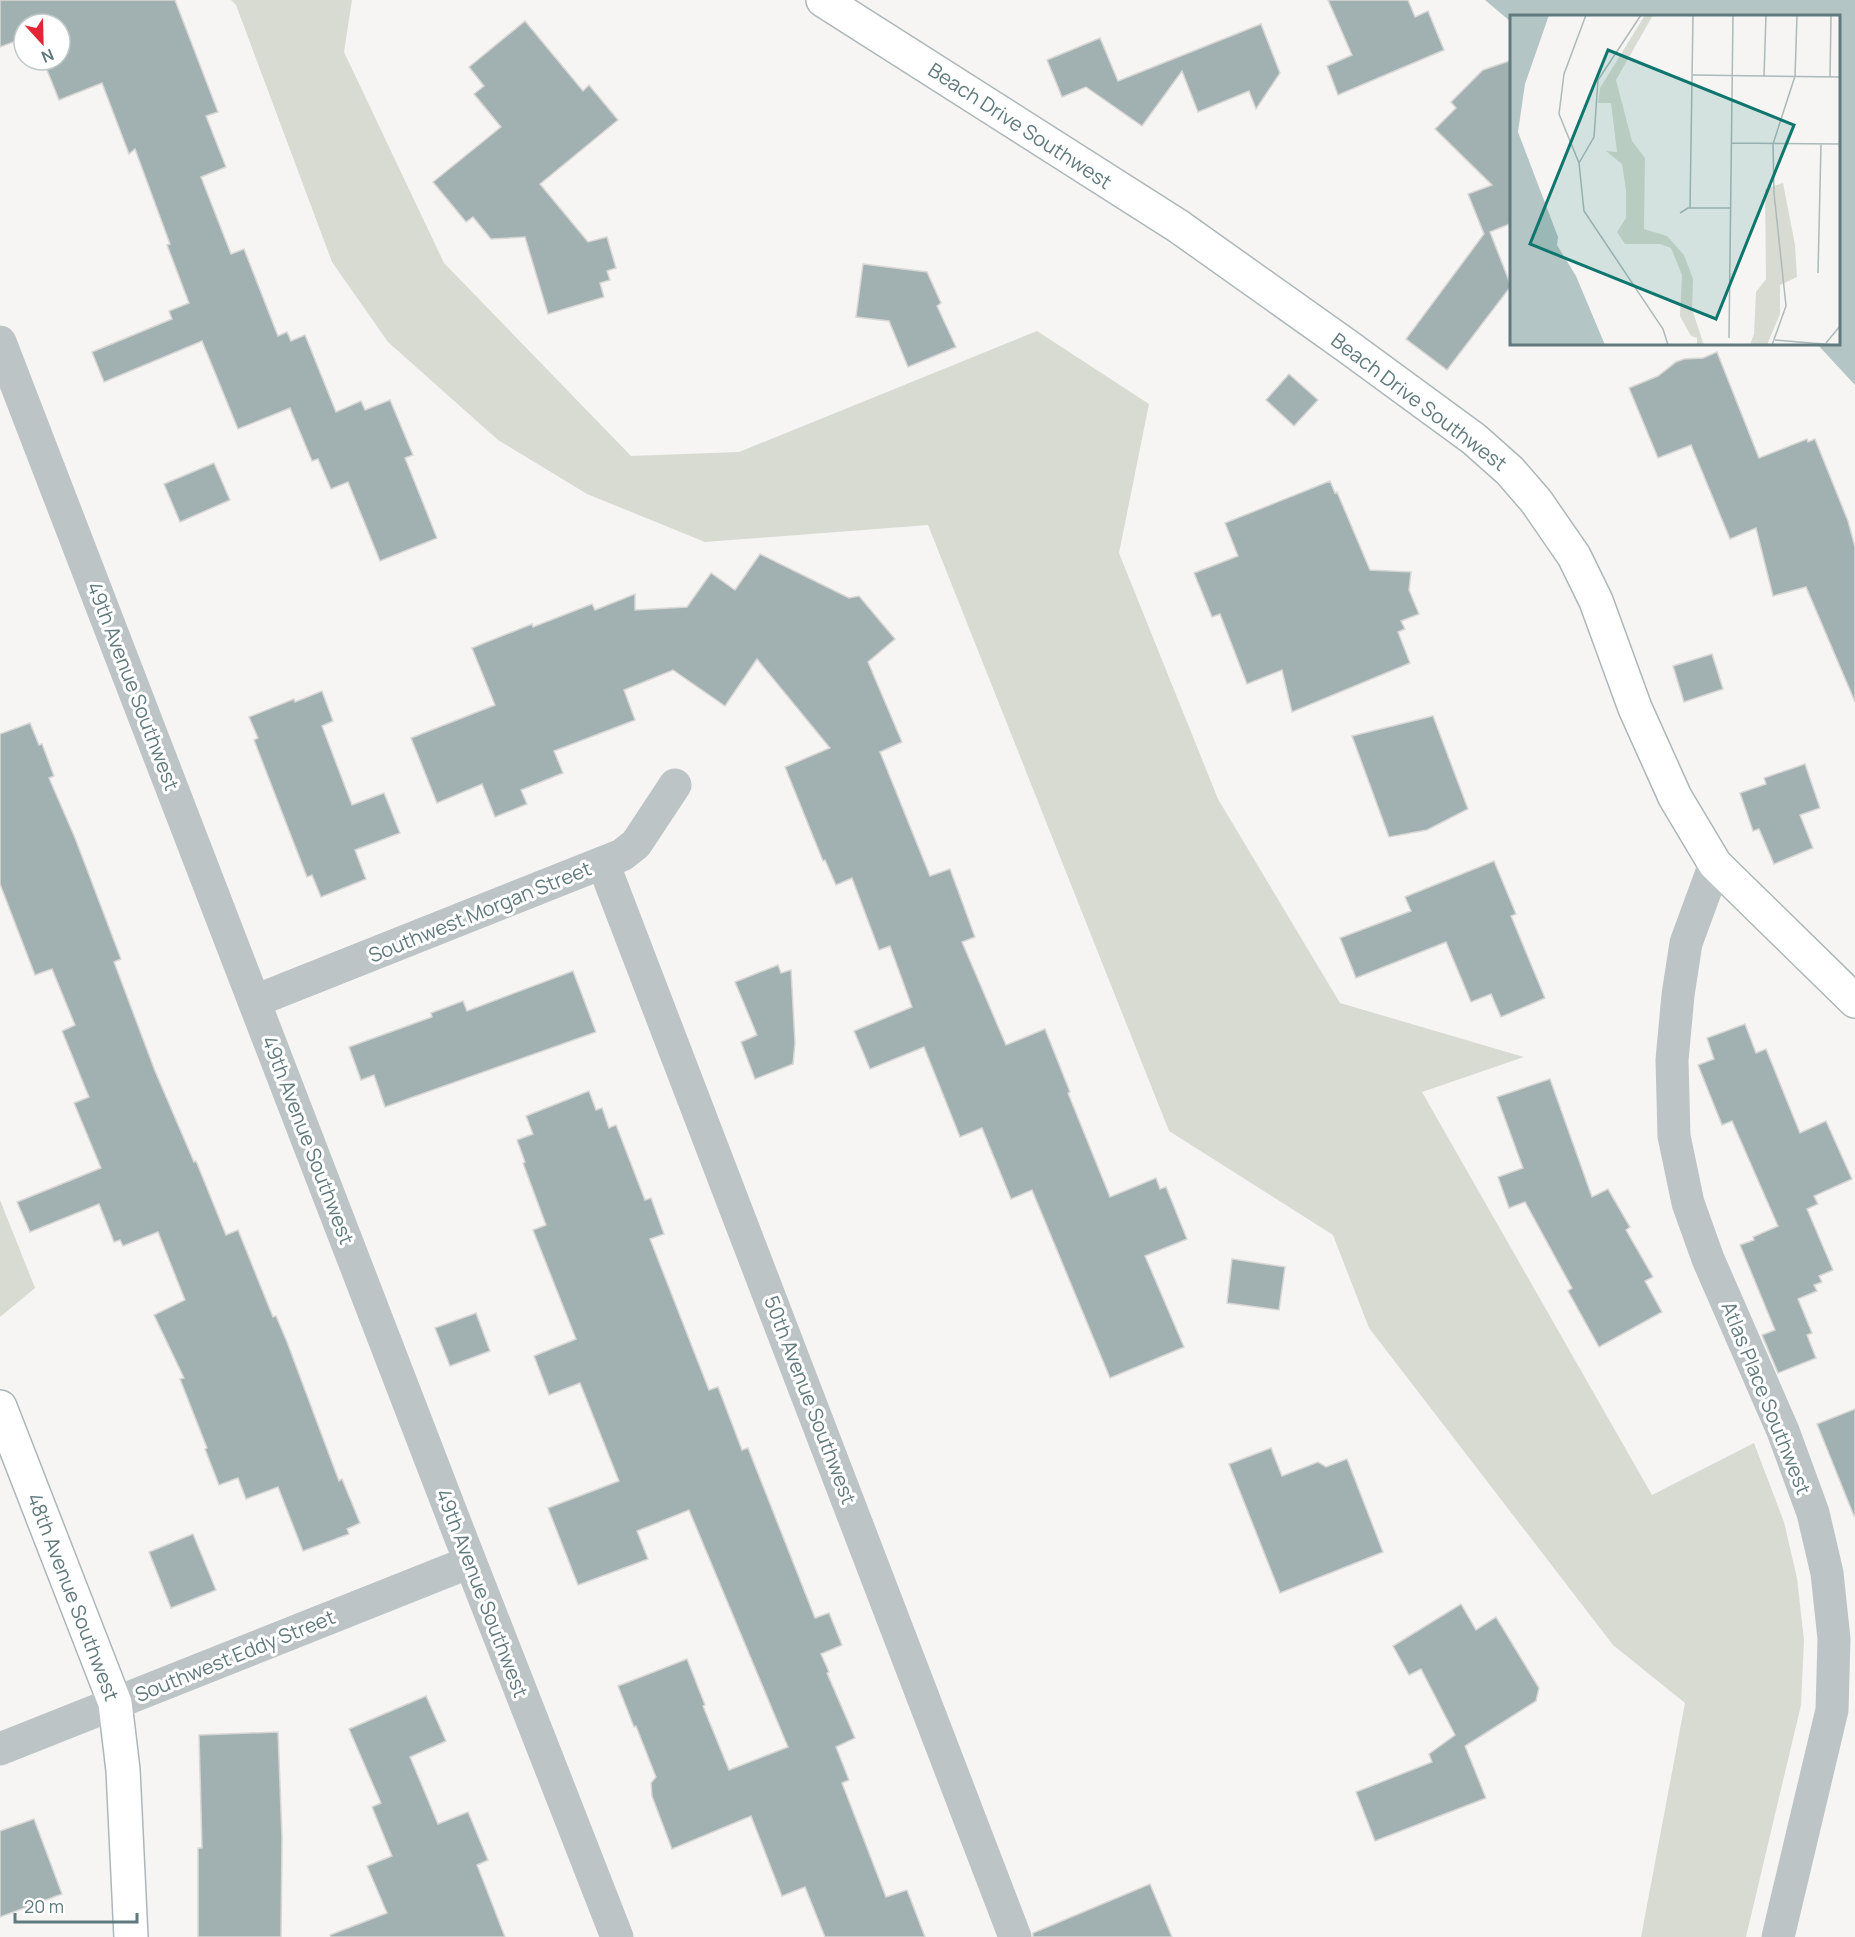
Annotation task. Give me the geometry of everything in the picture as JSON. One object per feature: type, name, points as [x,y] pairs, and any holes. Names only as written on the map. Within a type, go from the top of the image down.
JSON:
[{"type":"main road","name":"Beach Drive Southwest","points":[[823,0],[1178,226],[1474,439],[1510,471],[1536,501],[1574,556],[1596,601],[1635,708],[1675,797],[1715,864],[1855,1001]]},
{"type":"main road","name":"48th Avenue Southwest","points":[[0,1407],[115,1703],[123,1770],[131,1937]]},
{"type":"street","name":"49th Avenue Southwest","points":[[0,342],[470,1562],[617,1937]]},
{"type":"street","name":"Southwest Morgan Street","points":[[255,1001],[622,855],[636,844],[675,785]]},
{"type":"street","name":"50th Avenue Southwest","points":[[603,862],[1015,1937]]},
{"type":"street","name":"Atlas Place Southwest","points":[[1715,864],[1686,943],[1677,995],[1672,1060],[1674,1136],[1688,1203],[1708,1259],[1783,1431],[1813,1513],[1827,1573],[1834,1638],[1832,1710],[1778,1937]]},
{"type":"street","name":"Southwest Eddy Street","points":[[0,1749],[470,1562]]},
{"type":"shaded area","points":[[231,0],[352,0],[344,52],[444,263],[631,456],[739,452],[1037,331],[1149,404],[1119,553],[1218,799],[1340,1003],[1524,1057],[1422,1092],[1652,1495],[1754,1443],[1784,1522],[1797,1578],[1804,1640],[1801,1705],[1746,1937],[1641,1937],[1685,1703],[1613,1645],[1369,1328],[1333,1235],[1169,1131],[928,525],[705,542],[587,494],[498,440],[388,342],[332,262],[236,5]]},
{"type":"shaded area","points":[[1485,0],[1855,0],[1855,385],[1818,345],[1840,345],[1840,15],[1510,15],[1510,21]]},
{"type":"shaded area","points":[[0,1200],[35,1288],[0,1317]]},
{"type":"building","points":[[0,0],[175,0],[218,112],[206,116],[226,167],[201,177],[231,254],[244,249],[278,336],[287,332],[291,341],[305,335],[336,412],[361,401],[365,410],[390,400],[413,455],[405,458],[437,538],[380,561],[348,482],[331,489],[318,459],[312,461],[290,408],[238,429],[202,341],[104,382],[92,352],[172,319],[169,311],[189,303],[135,149],[129,154],[102,83],[59,100],[48,72],[72,72],[72,12],[12,12],[12,42],[0,47]]},
{"type":"building","points":[[1328,0],[1408,0],[1415,17],[1428,11],[1444,50],[1338,95],[1327,66],[1352,55]]},
{"type":"building","points":[[525,21],[583,91],[589,85],[618,120],[540,184],[588,242],[607,237],[616,268],[607,271],[610,280],[600,283],[604,297],[548,314],[525,237],[491,239],[473,217],[466,222],[433,182],[501,127],[474,94],[484,86],[469,67]]},
{"type":"building","points":[[1261,24],[1280,73],[1256,109],[1249,91],[1198,112],[1182,71],[1142,126],[1086,87],[1062,97],[1047,60],[1100,38],[1118,81]]},
{"type":"building","points":[[1510,61],[1510,224],[1490,232],[1510,287],[1447,370],[1406,339],[1484,234],[1468,194],[1492,185],[1435,129],[1456,108],[1451,102],[1483,70]]},
{"type":"building","points":[[863,264],[927,272],[941,303],[937,306],[956,347],[908,367],[889,321],[856,317]]},
{"type":"building","points":[[1717,352],[1759,458],[1807,439],[1808,442],[1815,439],[1848,521],[1855,547],[1855,702],[1806,587],[1773,596],[1756,528],[1730,539],[1691,445],[1658,458],[1629,388],[1658,376],[1676,362],[1703,358]]},
{"type":"building","points":[[1289,374],[1318,400],[1294,426],[1266,400]]},
{"type":"building","points":[[214,463],[230,500],[180,522],[164,484]]},
{"type":"building","points":[[1330,481],[1335,493],[1337,492],[1370,570],[1411,572],[1409,590],[1419,614],[1401,621],[1405,629],[1398,632],[1410,663],[1292,712],[1282,670],[1247,684],[1220,614],[1212,617],[1194,573],[1238,556],[1225,523]]},
{"type":"building","points":[[760,554],[849,598],[859,596],[895,639],[868,662],[902,742],[880,752],[930,876],[950,869],[975,937],[962,942],[1006,1045],[1045,1029],[1110,1197],[1156,1178],[1160,1189],[1166,1187],[1187,1239],[1145,1256],[1184,1347],[1110,1378],[1032,1190],[1011,1199],[982,1128],[960,1137],[924,1047],[870,1069],[854,1031],[912,1007],[890,946],[879,950],[852,878],[836,885],[825,860],[823,861],[785,767],[830,748],[757,659],[725,706],[673,670],[624,690],[635,720],[554,751],[563,773],[521,790],[527,804],[495,817],[482,784],[437,803],[411,738],[495,705],[472,648],[532,624],[533,627],[592,604],[595,610],[635,594],[635,610],[687,607],[711,573],[735,590]]},
{"type":"building","points":[[1712,654],[1723,689],[1684,702],[1673,666]]},
{"type":"building","points":[[322,691],[333,721],[322,726],[352,805],[384,793],[400,833],[355,850],[366,879],[321,897],[312,875],[307,877],[254,740],[258,738],[249,717],[294,699],[295,702]]},
{"type":"building","points":[[1433,716],[1468,809],[1427,830],[1389,837],[1352,736]]},
{"type":"building","points":[[30,723],[39,745],[42,744],[54,776],[49,778],[75,838],[121,959],[114,962],[155,1071],[194,1162],[196,1161],[226,1235],[238,1230],[273,1317],[276,1316],[287,1342],[339,1481],[342,1479],[360,1523],[347,1529],[349,1534],[303,1551],[278,1487],[246,1499],[238,1478],[219,1485],[180,1379],[184,1378],[154,1315],[185,1300],[158,1232],[123,1246],[120,1240],[114,1242],[99,1204],[30,1232],[17,1202],[101,1168],[74,1103],[89,1097],[62,1031],[75,1025],[52,969],[35,975],[0,884],[0,734]]},
{"type":"building","points":[[1805,764],[1820,808],[1800,815],[1813,848],[1774,864],[1759,829],[1753,831],[1740,793],[1766,784],[1764,778]]},
{"type":"building","points":[[1494,861],[1516,914],[1511,916],[1545,998],[1501,1017],[1491,994],[1471,1002],[1446,942],[1356,978],[1340,938],[1411,911],[1405,897]]},
{"type":"building","points":[[778,965],[781,973],[791,970],[795,1043],[793,1064],[755,1079],[741,1042],[757,1035],[735,982]]},
{"type":"building","points":[[573,971],[596,1032],[385,1107],[374,1075],[361,1080],[349,1047],[432,1017],[431,1013],[463,1001],[467,1011]]},
{"type":"building","points":[[1745,1024],[1756,1053],[1766,1049],[1800,1133],[1826,1121],[1852,1179],[1814,1196],[1818,1204],[1807,1209],[1833,1270],[1819,1276],[1822,1282],[1814,1285],[1817,1291],[1798,1299],[1812,1333],[1807,1335],[1816,1358],[1778,1373],[1762,1335],[1775,1330],[1740,1245],[1778,1226],[1732,1121],[1722,1125],[1698,1065],[1714,1059],[1707,1038]]},
{"type":"building","points":[[1550,1079],[1592,1197],[1608,1189],[1630,1227],[1626,1230],[1653,1277],[1645,1281],[1662,1312],[1599,1347],[1568,1291],[1572,1288],[1525,1202],[1509,1208],[1498,1177],[1523,1168],[1497,1097]]},
{"type":"building","points":[[589,1091],[596,1110],[602,1108],[609,1128],[616,1125],[645,1200],[651,1198],[664,1234],[650,1239],[709,1390],[718,1387],[742,1450],[748,1448],[815,1618],[829,1613],[842,1645],[821,1654],[855,1738],[836,1747],[849,1780],[842,1783],[886,1897],[907,1890],[925,1937],[825,1937],[805,1887],[782,1896],[751,1816],[672,1849],[652,1796],[651,1783],[656,1777],[618,1686],[687,1659],[729,1770],[788,1747],[689,1510],[637,1531],[648,1559],[578,1585],[548,1508],[619,1481],[580,1383],[549,1395],[534,1356],[576,1339],[533,1230],[546,1225],[517,1140],[533,1134],[526,1116]]},
{"type":"building","points":[[1232,1259],[1285,1267],[1279,1310],[1227,1303]]},
{"type":"building","points":[[476,1313],[490,1351],[450,1366],[435,1328]]},
{"type":"building","points":[[1855,1409],[1855,1515],[1854,1516],[1817,1424]]},
{"type":"building","points":[[1271,1448],[1282,1476],[1318,1462],[1326,1467],[1347,1459],[1383,1552],[1280,1593],[1229,1464]]},
{"type":"building","points":[[193,1534],[216,1590],[171,1608],[149,1552]]},
{"type":"building","points":[[1461,1604],[1476,1630],[1496,1617],[1539,1688],[1536,1701],[1465,1746],[1486,1798],[1375,1841],[1356,1792],[1432,1762],[1429,1754],[1455,1735],[1421,1669],[1409,1675],[1393,1646]]},
{"type":"building","points":[[426,1696],[446,1741],[410,1757],[438,1824],[468,1812],[488,1860],[477,1865],[505,1937],[331,1937],[330,1935],[387,1913],[367,1866],[392,1856],[372,1807],[381,1803],[349,1729]]},
{"type":"building","points":[[278,1732],[282,1837],[281,1937],[198,1937],[198,1848],[202,1848],[199,1735]]},
{"type":"building","points":[[34,1819],[62,1894],[0,1917],[0,1831]]},
{"type":"building","points":[[1150,1884],[1172,1937],[1033,1937],[1033,1933]]}]
